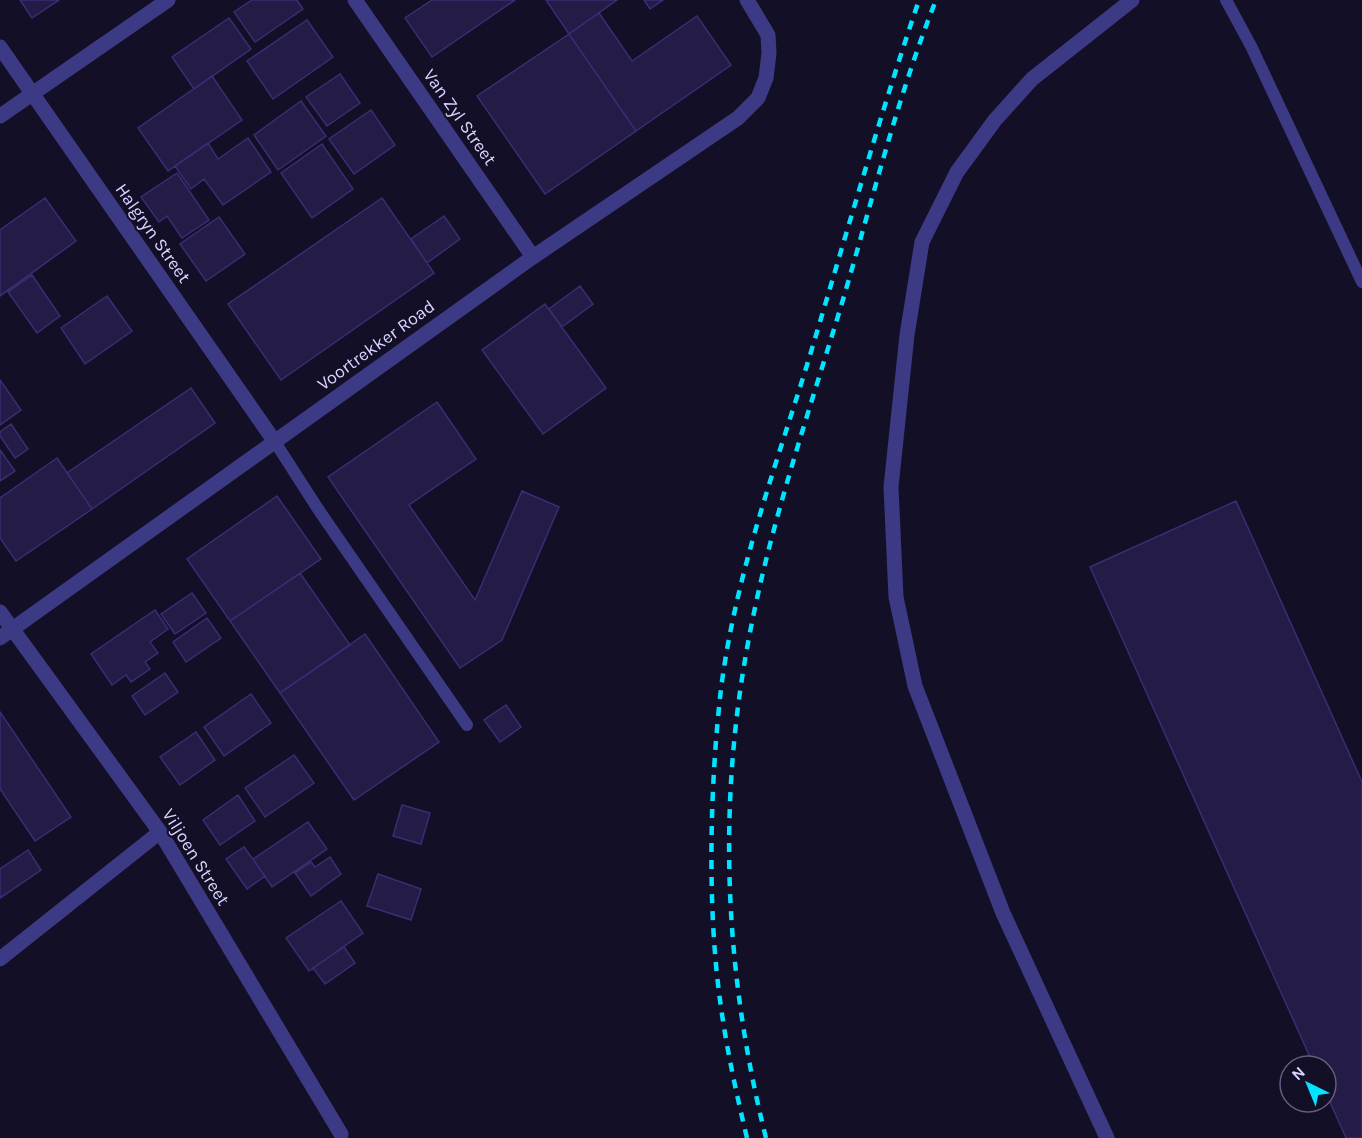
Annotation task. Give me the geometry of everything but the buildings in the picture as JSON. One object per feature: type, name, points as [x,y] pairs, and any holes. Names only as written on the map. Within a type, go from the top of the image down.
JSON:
[{"type":"street","points":[[0,116],[168,0]]},
{"type":"street","name":"Van Zyl Street","points":[[355,0],[533,257]]},
{"type":"street","name":"Voortrekker Road","points":[[6,633],[533,257],[738,118],[758,98],[766,78],[768,35],[747,0]]},
{"type":"street","points":[[1107,1138],[1003,913],[915,686],[896,597],[891,487],[907,335],[922,242],[957,172],[995,120],[1032,79],[1132,0]]},
{"type":"street","name":"Halgryn Street","points":[[0,47],[275,442]]},
{"type":"street","name":"Viljoen Street","points":[[0,612],[6,633],[160,832],[342,1136]]},
{"type":"street","points":[[0,959],[160,832]]},
{"type":"lane","points":[[1226,0],[1251,46],[1362,282]]},
{"type":"lane","points":[[275,442],[318,509],[467,725]]},
{"type":"railway","points":[[747,1138],[722,1017],[713,925],[714,764],[727,648],[757,525],[875,136],[919,0]]},
{"type":"railway","points":[[766,1138],[752,1077],[734,954],[729,830],[738,705],[757,600],[778,514],[897,112],[936,0]]}]
